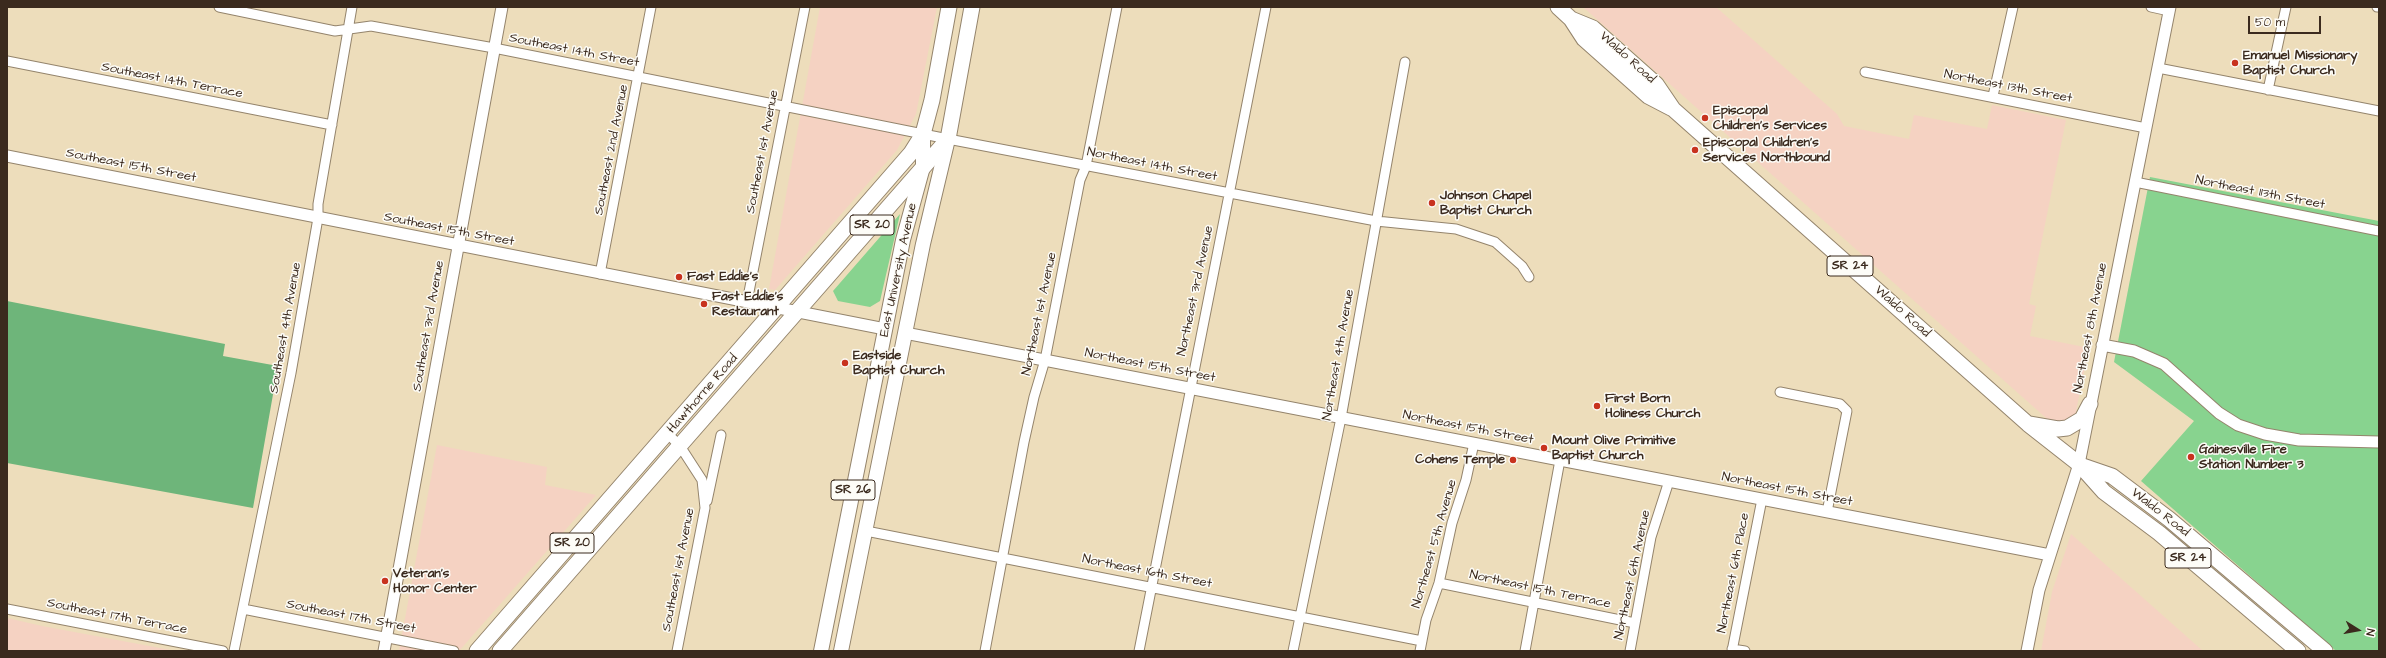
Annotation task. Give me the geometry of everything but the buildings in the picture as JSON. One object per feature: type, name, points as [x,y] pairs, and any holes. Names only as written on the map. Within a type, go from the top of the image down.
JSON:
[{"type":"highway","name":"East University Avenue","points":[[923,134],[949,7]]},
{"type":"highway","name":"East University Avenue","points":[[948,139],[972,7]]},
{"type":"highway","name":"Waldo Road","points":[[1558,7],[1572,13],[1593,28],[1656,84],[1673,108],[2028,424],[2079,464],[2104,492],[2159,533],[2298,651]]},
{"type":"highway","name":"Hawthorne Road","points":[[477,651],[894,174],[911,153],[923,134]]},
{"type":"highway","name":"Hawthorne Road","points":[[500,651],[948,139]]},
{"type":"highway","points":[[2028,424],[2058,429],[2067,428],[2082,419],[2090,404]]},
{"type":"highway","name":"Waldo Road","points":[[2079,464],[2112,476],[2169,519],[2325,651]]},
{"type":"main road","name":"East University Avenue","points":[[821,651],[885,329],[904,240],[923,167],[923,134]]},
{"type":"main road","name":"East University Avenue","points":[[841,651],[905,333],[948,139]]},
{"type":"main road","points":[[885,329],[905,333]]},
{"type":"main road","points":[[846,528],[866,531]]},
{"type":"street","name":"Southeast 14th Street","points":[[219,7],[335,31],[371,26],[494,48],[923,134]]},
{"type":"street","name":"Southeast 4th Avenue","points":[[234,651],[292,373],[318,218],[318,204],[352,7]]},
{"type":"street","name":"Southeast 3rd Avenue","points":[[384,651],[502,7]]},
{"type":"street","name":"Southeast 2nd Avenue","points":[[600,274],[639,77],[651,7]]},
{"type":"street","name":"Southeast 1st Avenue","points":[[747,302],[805,7]]},
{"type":"street","name":"Northeast 1st Avenue","points":[[985,651],[1024,442],[1034,397],[1046,360],[1080,180],[1086,166],[1117,7]]},
{"type":"street","name":"Northeast 3rd Avenue","points":[[1139,651],[1266,7]]},
{"type":"street","points":[[1993,96],[2013,7]]},
{"type":"street","points":[[2151,7],[2170,9]]},
{"type":"street","points":[[2268,90],[2286,7]]},
{"type":"street","name":"Northeast 8th Avenue","points":[[2028,651],[2039,590],[2079,464],[2170,9]]},
{"type":"street","name":"Southeast 14th Terrace","points":[[7,61],[332,125]]},
{"type":"street","name":"Northeast 4th Avenue","points":[[1293,651],[1341,418],[1405,62]]},
{"type":"street","points":[[2158,68],[2379,111]]},
{"type":"street","name":"Northeast 13th Street","points":[[1865,72],[1993,96],[2146,128]]},
{"type":"street","name":"Northeast 14th Street","points":[[923,134],[1376,221]]},
{"type":"street","name":"Southeast 15th Street","points":[[7,156],[885,329]]},
{"type":"street","name":"Northeast 113th Street","points":[[2135,182],[2379,231]]},
{"type":"street","points":[[1376,221],[1456,229],[1495,242],[1522,266],[1529,277]]},
{"type":"street","name":"Northeast 15th Street","points":[[905,333],[2050,555]]},
{"type":"street","points":[[2102,345],[2134,351],[2164,364],[2219,413],[2238,425],[2265,434],[2299,440],[2379,442]]},
{"type":"street","points":[[1780,392],[1840,404],[1846,412],[1846,422],[1827,512]]},
{"type":"street","name":"Southeast 1st Avenue","points":[[668,434],[680,446],[702,480],[705,508],[677,651]]},
{"type":"street","points":[[705,508],[721,435]]},
{"type":"street","name":"Northeast 5th Avenue","points":[[1420,651],[1426,620],[1439,582],[1474,443]]},
{"type":"street","points":[[1525,651],[1560,460]]},
{"type":"street","name":"Northeast 6th Avenue","points":[[1630,651],[1651,537],[1669,481]]},
{"type":"street","name":"Northeast 6th Place","points":[[1732,650],[1762,499]]},
{"type":"street","name":"Northeast 16th Street","points":[[866,531],[1152,586],[1422,641]]},
{"type":"street","name":"Northeast 15th Terrace","points":[[1439,582],[1533,603],[1635,623]]},
{"type":"street","name":"Southeast 17th Terrace","points":[[7,609],[223,651]]},
{"type":"street","name":"Southeast 17th Street","points":[[243,609],[454,651]]},
{"type":"street","points":[[1732,650],[1745,651]]},
{"type":"shaded area","points":[[820,7],[937,7],[916,114],[897,150],[775,290],[769,289]]},
{"type":"shaded area","points":[[1583,7],[1716,7],[1837,114],[1844,126],[1909,139],[1914,115],[1987,129],[1992,105],[2066,120],[2029,304],[2036,306],[2030,336],[2089,348],[2075,416],[2067,422],[2051,423]]},
{"type":"shaded area","points":[[437,445],[547,467],[545,485],[596,495],[459,651],[399,651]]},
{"type":"shaded area","points":[[2071,534],[2203,651],[2041,651],[2052,592]]},
{"type":"shaded area","points":[[7,618],[42,626],[176,651],[7,651]]},
{"type":"green space","points":[[2150,177],[2379,221],[2379,651],[2336,651],[2141,481],[2194,421],[2114,362]]},
{"type":"green space","points":[[900,214],[880,301],[870,307],[838,301],[833,291]]},
{"type":"green space","points":[[7,301],[225,344],[223,356],[278,366],[253,508],[7,463]]},
{"type":"place","name":"Emanuel Missionary Baptist Church","points":[[2235,63]]},
{"type":"place","name":"Episcopal Children's Services","points":[[1705,118]]},
{"type":"place","name":"Episcopal Children's Services Northbound","points":[[1695,150]]},
{"type":"place","name":"Johnson Chapel Baptist Church","points":[[1432,203]]},
{"type":"place","name":"Fast Eddie's","points":[[679,277]]},
{"type":"place","name":"Fast Eddie's Restaurant","points":[[704,304]]},
{"type":"place","name":"Eastside Baptist Church","points":[[845,363]]},
{"type":"place","name":"First Born Holiness Church","points":[[1597,406]]},
{"type":"place","name":"Mount Olive Primitive Baptist Church","points":[[1544,448]]},
{"type":"place","name":"Gainesville Fire Station Number 3","points":[[2191,457]]},
{"type":"place","name":"Cohens Temple","points":[[1513,460]]},
{"type":"place","name":"Veteran's Honor Center","points":[[385,581]]}]
